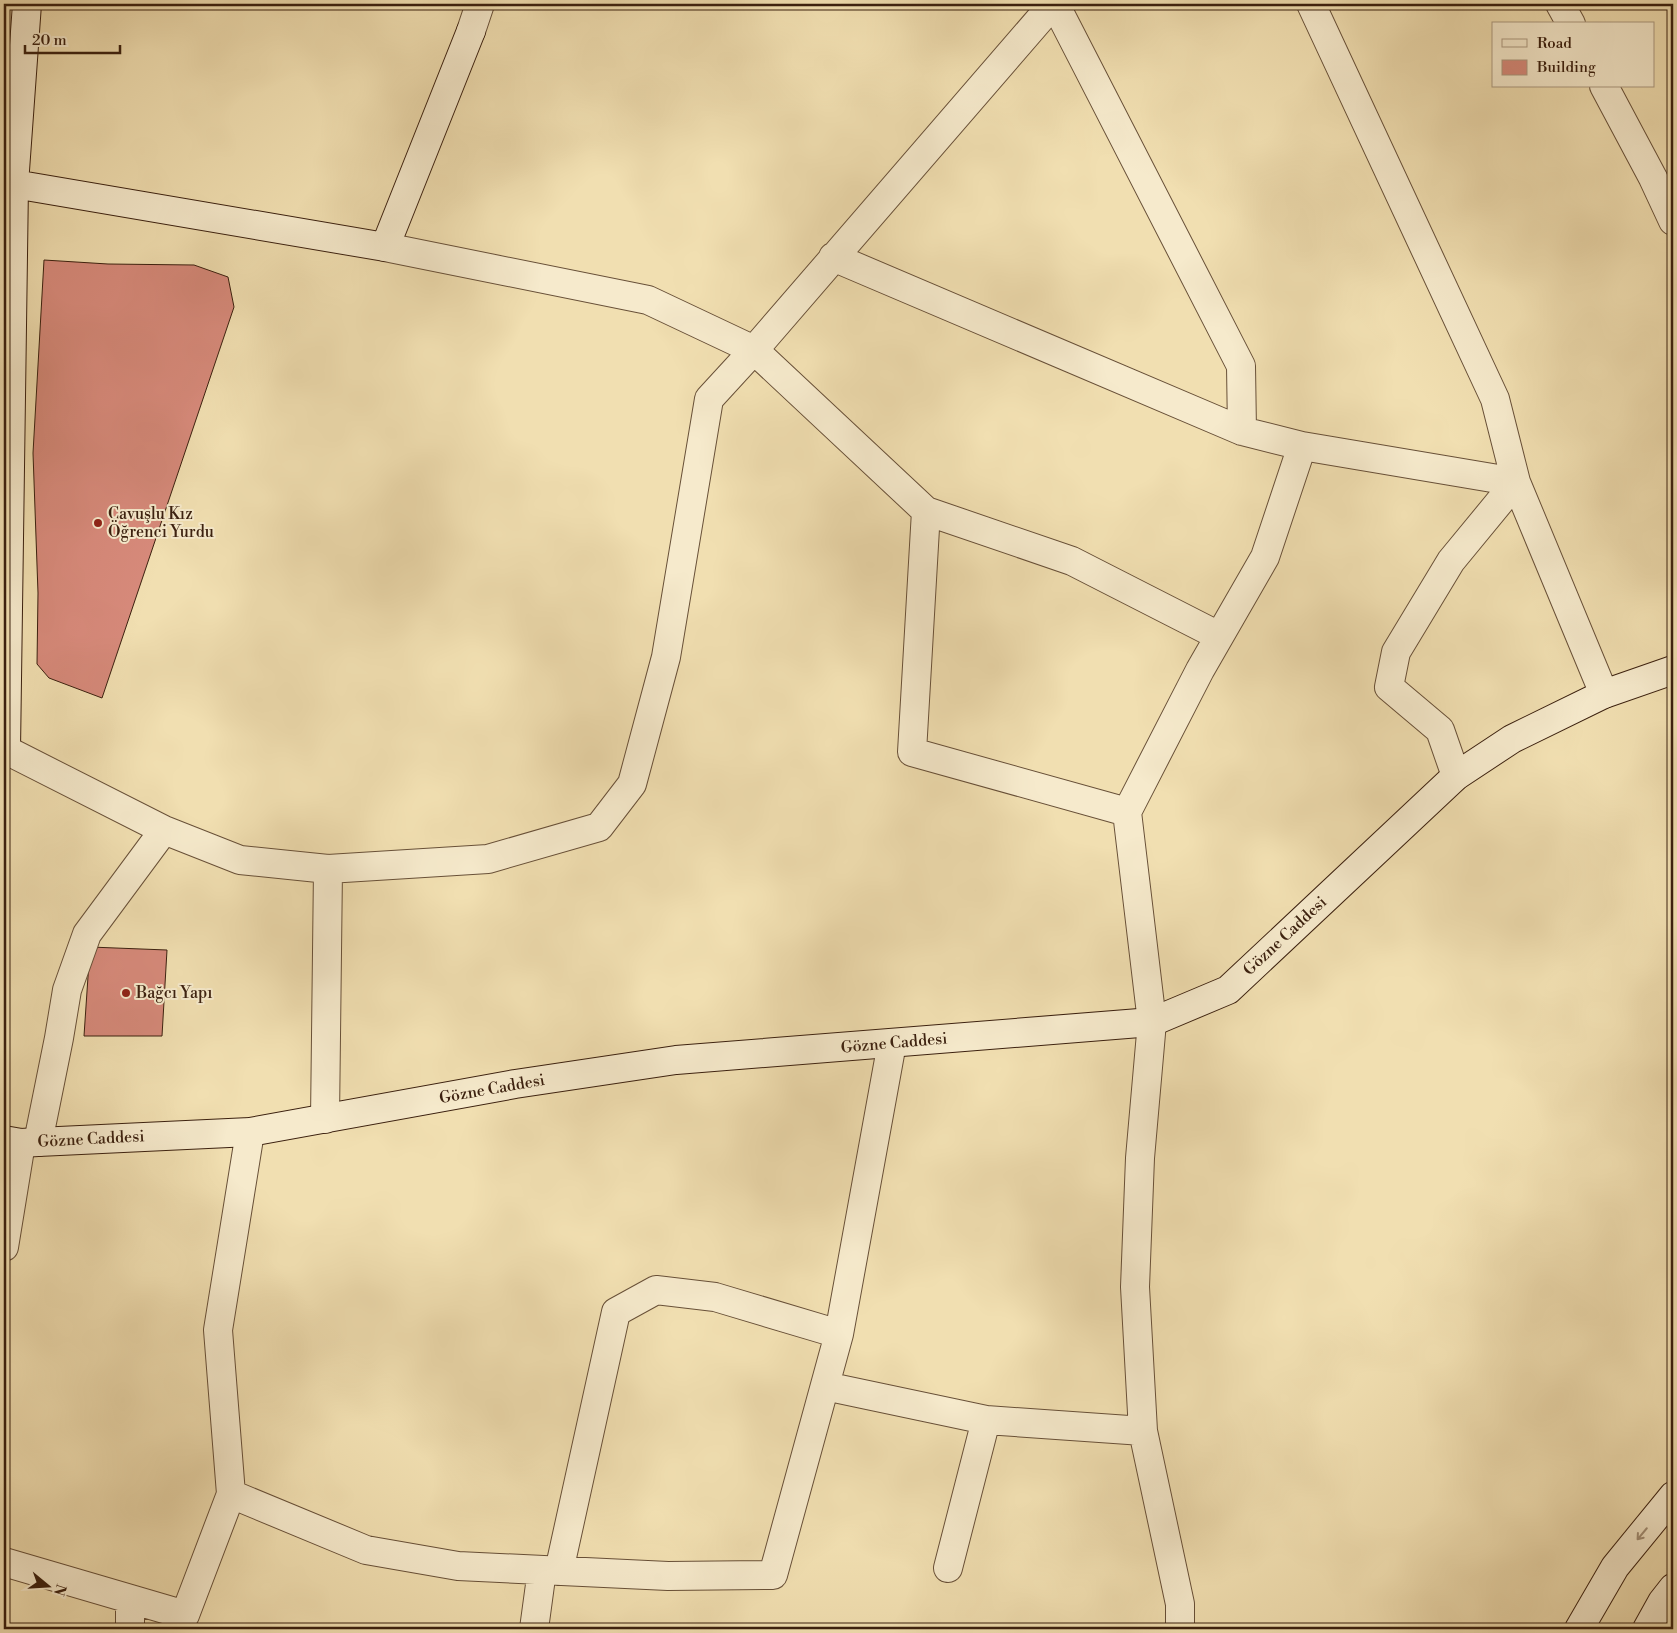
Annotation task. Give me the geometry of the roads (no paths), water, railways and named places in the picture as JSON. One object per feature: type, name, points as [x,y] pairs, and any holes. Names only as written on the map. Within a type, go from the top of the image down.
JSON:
[{"type":"street","points":[[27,4],[8,271],[5,750],[164,830],[240,860],[328,869],[488,859],[599,827],[632,784],[666,657],[709,399],[754,350],[1054,4],[1241,366],[1242,431]]},
{"type":"street","points":[[385,247],[480,4]]},
{"type":"street","points":[[1311,4],[1495,399],[1516,482],[1604,694]]},
{"type":"street","points":[[1560,4],[1570,22]]},
{"type":"street","points":[[1605,88],[1653,178],[1673,221]]},
{"type":"street","points":[[14,184],[385,247],[648,300],[754,350],[926,511],[1072,561],[1219,636]]},
{"type":"street","points":[[834,257],[1242,431],[1302,446],[1516,482]]},
{"type":"street","points":[[1180,1629],[1180,1604],[1143,1431],[1135,1288],[1140,1158],[1152,1022],[1128,812],[1200,670],[1265,557],[1302,446]]},
{"type":"street","points":[[1456,776],[1440,730],[1389,687],[1396,652],[1451,561],[1516,482]]},
{"type":"street","points":[[926,511],[912,752],[1128,812]]},
{"type":"street","name":"Gözne Caddesi","points":[[21,1142],[250,1132],[515,1084],[676,1060],[1152,1022],[1228,990],[1456,776],[1512,739],[1604,694],[1673,670]]},
{"type":"street","points":[[4,1247],[21,1142],[59,1038],[67,990],[87,934],[164,830]]},
{"type":"street","points":[[326,1119],[328,869]]},
{"type":"street","points":[[231,1494],[366,1550],[458,1566],[668,1576],[773,1575],[839,1334],[892,1043]]},
{"type":"street","points":[[4,1562],[185,1615],[231,1494],[218,1330],[250,1132]]},
{"type":"street","points":[[534,1629],[551,1570],[616,1312],[656,1290],[715,1297],[839,1334]]},
{"type":"street","points":[[825,1386],[986,1420],[1143,1431]]},
{"type":"street","points":[[948,1568],[986,1420]]},
{"type":"street","points":[[1579,1629],[1614,1567],[1673,1496]]},
{"type":"street","points":[[1647,1629],[1662,1602],[1673,1588]]},
{"type":"street","points":[[130,1600],[130,1629]]},
{"type":"place","name":"Çavuşlu Kız Öğrenci Yurdu","points":[[98,523]]},
{"type":"place","name":"Bağcı Yapı","points":[[126,993]]}]
